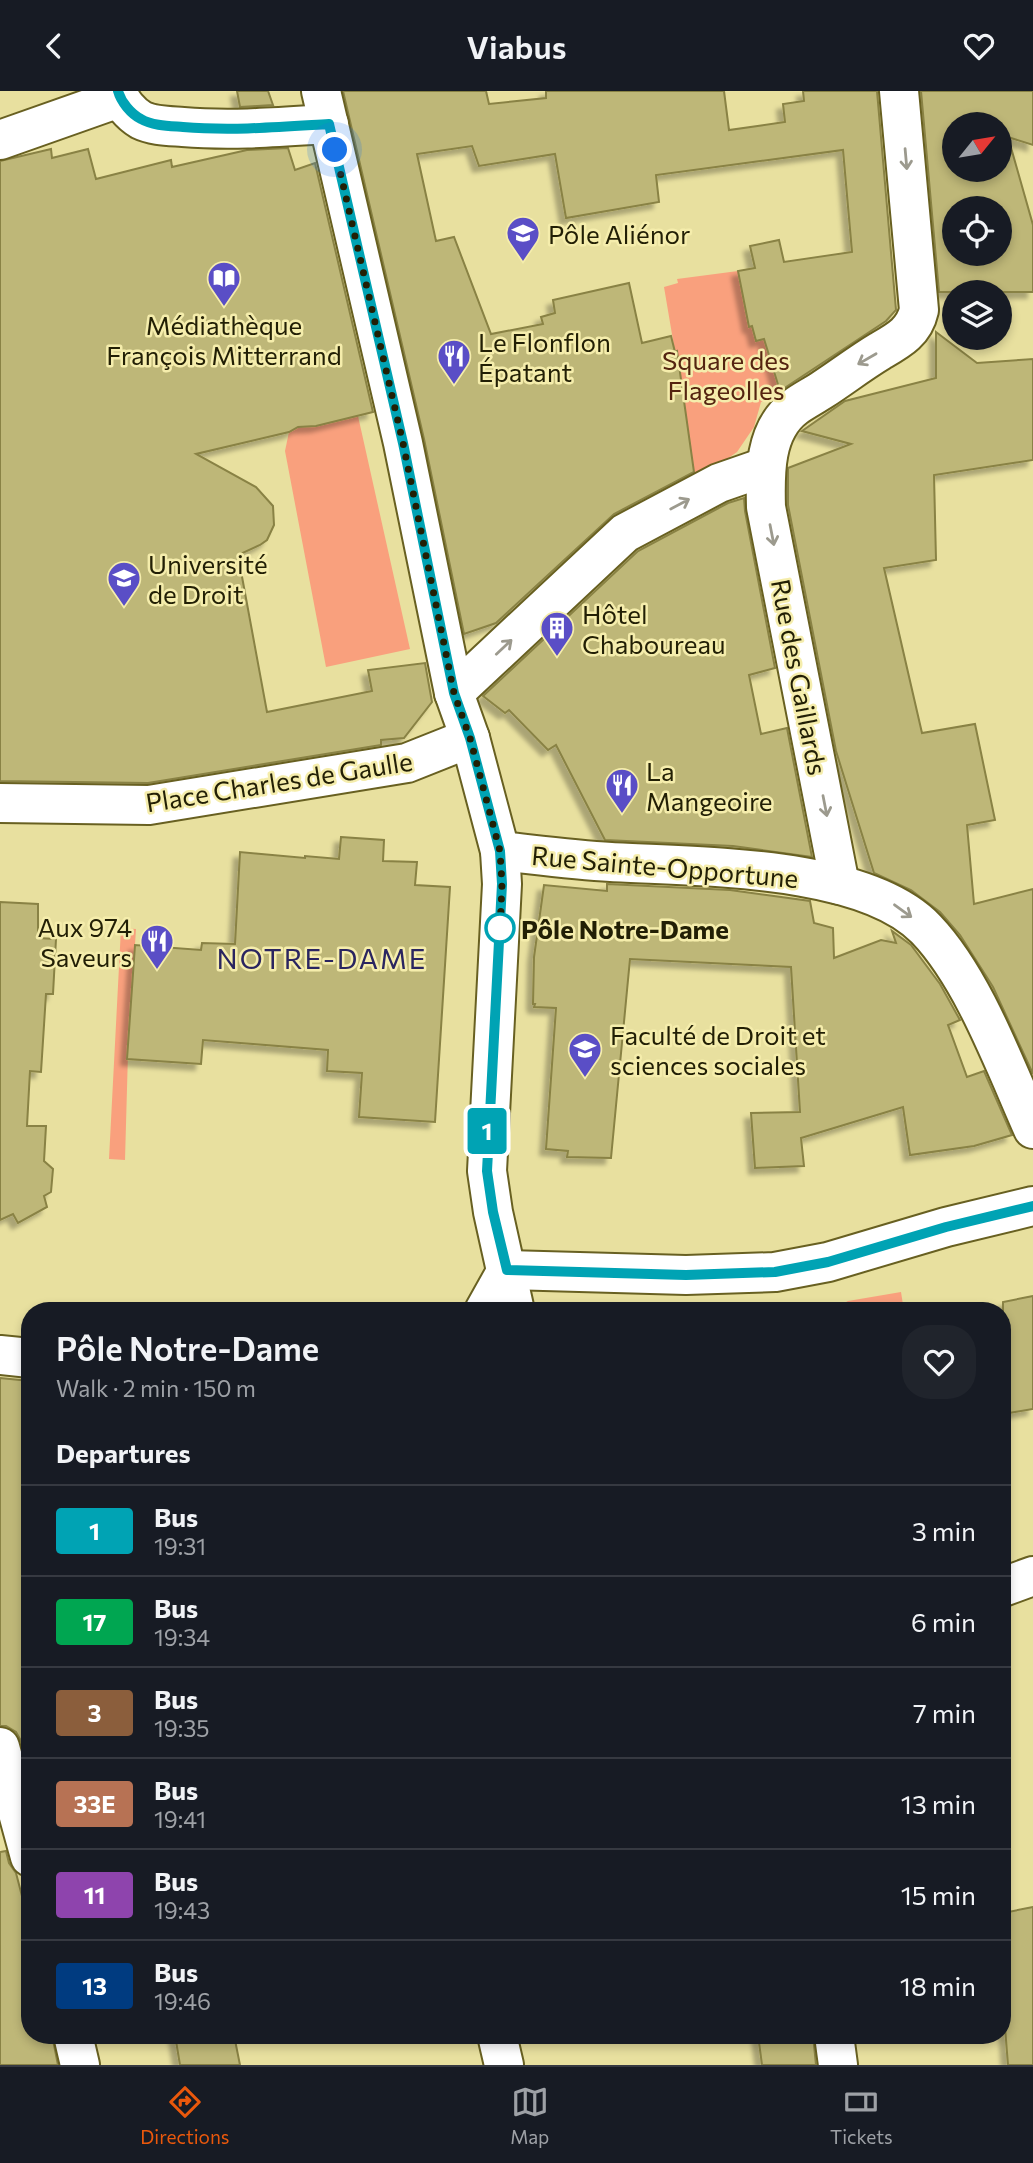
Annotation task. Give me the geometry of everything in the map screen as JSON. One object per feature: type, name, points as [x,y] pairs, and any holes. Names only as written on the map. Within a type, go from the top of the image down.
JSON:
[{"type":"street","name":"Rue des Gaillards","points":[[840,885],[766,507],[765,467],[774,435],[793,408],[824,390],[857,364],[903,338],[916,324],[919,310],[899,91]]},
{"type":"street","points":[[0,140],[119,94],[141,120],[166,126],[223,131],[325,107],[403,443],[454,693],[470,738],[500,851],[502,884],[487,1171],[493,1212],[513,1302]]},
{"type":"street","points":[[454,693],[625,533],[719,483],[765,467]]},
{"type":"street","name":"Place Charles de Gaulle","points":[[0,803],[149,806],[407,762],[470,738]]},
{"type":"street","name":"Rue Sainte-Opportune","points":[[500,851],[607,862],[748,869],[840,885],[866,892],[890,903],[924,927],[946,953],[967,986],[1033,1129]]},
{"type":"street","points":[[507,1270],[686,1275],[775,1272],[828,1262],[959,1223],[1033,1206]]},
{"type":"street","points":[[489,1302],[507,1270]]},
{"type":"street","points":[[0,1355],[21,1357]]},
{"type":"street","points":[[1011,1584],[1033,1576]]},
{"type":"street","points":[[0,1747],[21,1838]]},
{"type":"street","points":[[75,2044],[80,2065]]},
{"type":"street","points":[[499,2044],[504,2065]]},
{"type":"street","points":[[835,2044],[838,2065]]},
{"type":"green space","name":"Square des Flageolles","points":[[738,271],[749,326],[752,326],[756,341],[764,339],[780,394],[761,402],[754,427],[737,452],[695,481],[677,352],[664,287],[678,283],[677,279]]},
{"type":"green space","points":[[358,416],[410,649],[326,667],[285,451],[289,432],[298,427],[316,426]]},
{"type":"green space","points":[[121,928],[136,929],[125,1160],[109,1159]]},
{"type":"green space","points":[[901,1292],[903,1302],[846,1302]]},
{"type":"building","points":[[237,91],[268,91],[273,105],[240,107]]},
{"type":"building","points":[[343,91],[486,91],[489,104],[546,98],[546,91],[724,91],[729,130],[785,122],[783,104],[804,101],[803,91],[877,91],[896,310],[886,321],[780,391],[764,339],[756,341],[752,326],[749,327],[738,271],[755,268],[750,246],[779,240],[784,262],[852,252],[843,150],[656,175],[659,202],[566,218],[555,154],[479,166],[472,146],[417,154],[436,241],[454,237],[491,334],[543,324],[541,317],[555,313],[553,300],[629,283],[642,343],[671,336],[675,352],[677,351],[694,472],[614,514],[496,623],[464,634],[424,439]]},
{"type":"building","points":[[921,91],[1033,91],[1033,145],[1012,138],[1012,112],[942,112],[942,182],[1012,182],[1012,151],[1033,225],[1033,292],[1012,292],[1012,280],[942,280],[942,292],[939,292]]},
{"type":"building","points":[[288,148],[295,170],[315,163],[373,412],[316,426],[298,427],[289,432],[196,454],[256,487],[273,506],[274,525],[267,540],[238,555],[267,712],[372,691],[368,670],[425,663],[432,702],[404,738],[381,740],[381,745],[148,783],[0,781],[0,161],[51,149],[52,158],[88,149],[96,179],[171,160],[172,167],[247,150]]},
{"type":"building","points":[[936,332],[942,337],[942,350],[960,350],[977,363],[1033,359],[1033,460],[934,475],[936,560],[884,568],[922,733],[975,724],[995,820],[967,825],[974,904],[1033,889],[1033,1074],[993,987],[960,935],[940,912],[911,890],[874,873],[836,751],[788,505],[788,468],[851,444],[802,431],[845,401],[936,378]]},
{"type":"building","points":[[744,498],[775,668],[749,675],[761,734],[787,728],[812,857],[733,846],[605,840],[556,745],[548,750],[509,710],[505,713],[483,696],[638,551],[728,503]]},
{"type":"building","points":[[341,837],[384,840],[383,861],[417,862],[415,885],[450,887],[435,1122],[359,1117],[362,1073],[327,1071],[328,1050],[203,1040],[201,1064],[127,1059],[135,945],[201,950],[202,943],[235,944],[240,852],[339,859]]},
{"type":"building","points":[[607,884],[730,890],[810,901],[814,923],[833,928],[834,958],[881,940],[896,943],[892,931],[911,945],[940,984],[960,1020],[948,1025],[967,1077],[984,1071],[1012,1135],[974,1146],[910,1155],[903,1107],[801,1138],[804,1166],[755,1168],[751,1113],[800,1112],[791,967],[630,959],[611,1158],[567,1157],[568,1151],[546,1149],[556,1008],[534,1007],[533,1004],[534,957],[544,885],[607,891]]},
{"type":"building","points":[[0,902],[38,904],[38,938],[56,939],[53,994],[46,994],[41,1072],[30,1071],[27,1126],[46,1126],[44,1161],[53,1169],[51,1192],[44,1196],[47,1207],[18,1223],[13,1214],[0,1220]]},
{"type":"building","points":[[1033,1296],[1033,1409],[1011,1413],[1011,1302],[1003,1302]]},
{"type":"building","points":[[0,1378],[21,1380],[21,1741],[16,1732],[6,1726],[0,1726]]},
{"type":"building","points":[[6,1851],[21,1892],[21,2044],[54,2044],[58,2065],[0,2065],[0,1852]]},
{"type":"building","points":[[1033,1907],[1033,2065],[1008,2065],[1006,2044],[1011,2044],[1011,1911]]},
{"type":"building","points":[[176,2044],[236,2044],[240,2065],[180,2065]]},
{"type":"building","points":[[759,2044],[814,2044],[816,2065],[762,2065]]},
{"type":"bus line","name":"1","points":[[118,91],[127,108],[141,120],[166,126],[223,131],[329,124],[403,443],[454,693],[470,738],[500,851],[502,884],[487,1171],[493,1212],[507,1270],[686,1275],[775,1272],[828,1262],[997,1213],[1033,1206]]},
{"type":"place","name":"Pôle Aliénor","points":[[523,263]]},
{"type":"place","name":"Médiathèque François Mitterrand","points":[[224,308]]},
{"type":"place","name":"Le Flonflon Épatant","points":[[454,386]]},
{"type":"place","name":"Université de Droit","points":[[124,608]]},
{"type":"place","name":"Hôtel Chaboureau","points":[[557,658]]},
{"type":"place","name":"La Mangeoire","points":[[622,815]]},
{"type":"place","name":"Pôle Notre-Dame","points":[[500,928]]},
{"type":"place","name":"Aux 974 Saveurs","points":[[157,971]]},
{"type":"place","name":"Faculté de Droit et sciences sociales","points":[[585,1079]]},
{"type":"district","name":"NOTRE-DAME","points":[[322,958]]},
{"type":"route","points":[[335,150],[403,443],[454,693],[470,738],[500,851],[502,884],[500,931],[500,928]]}]
